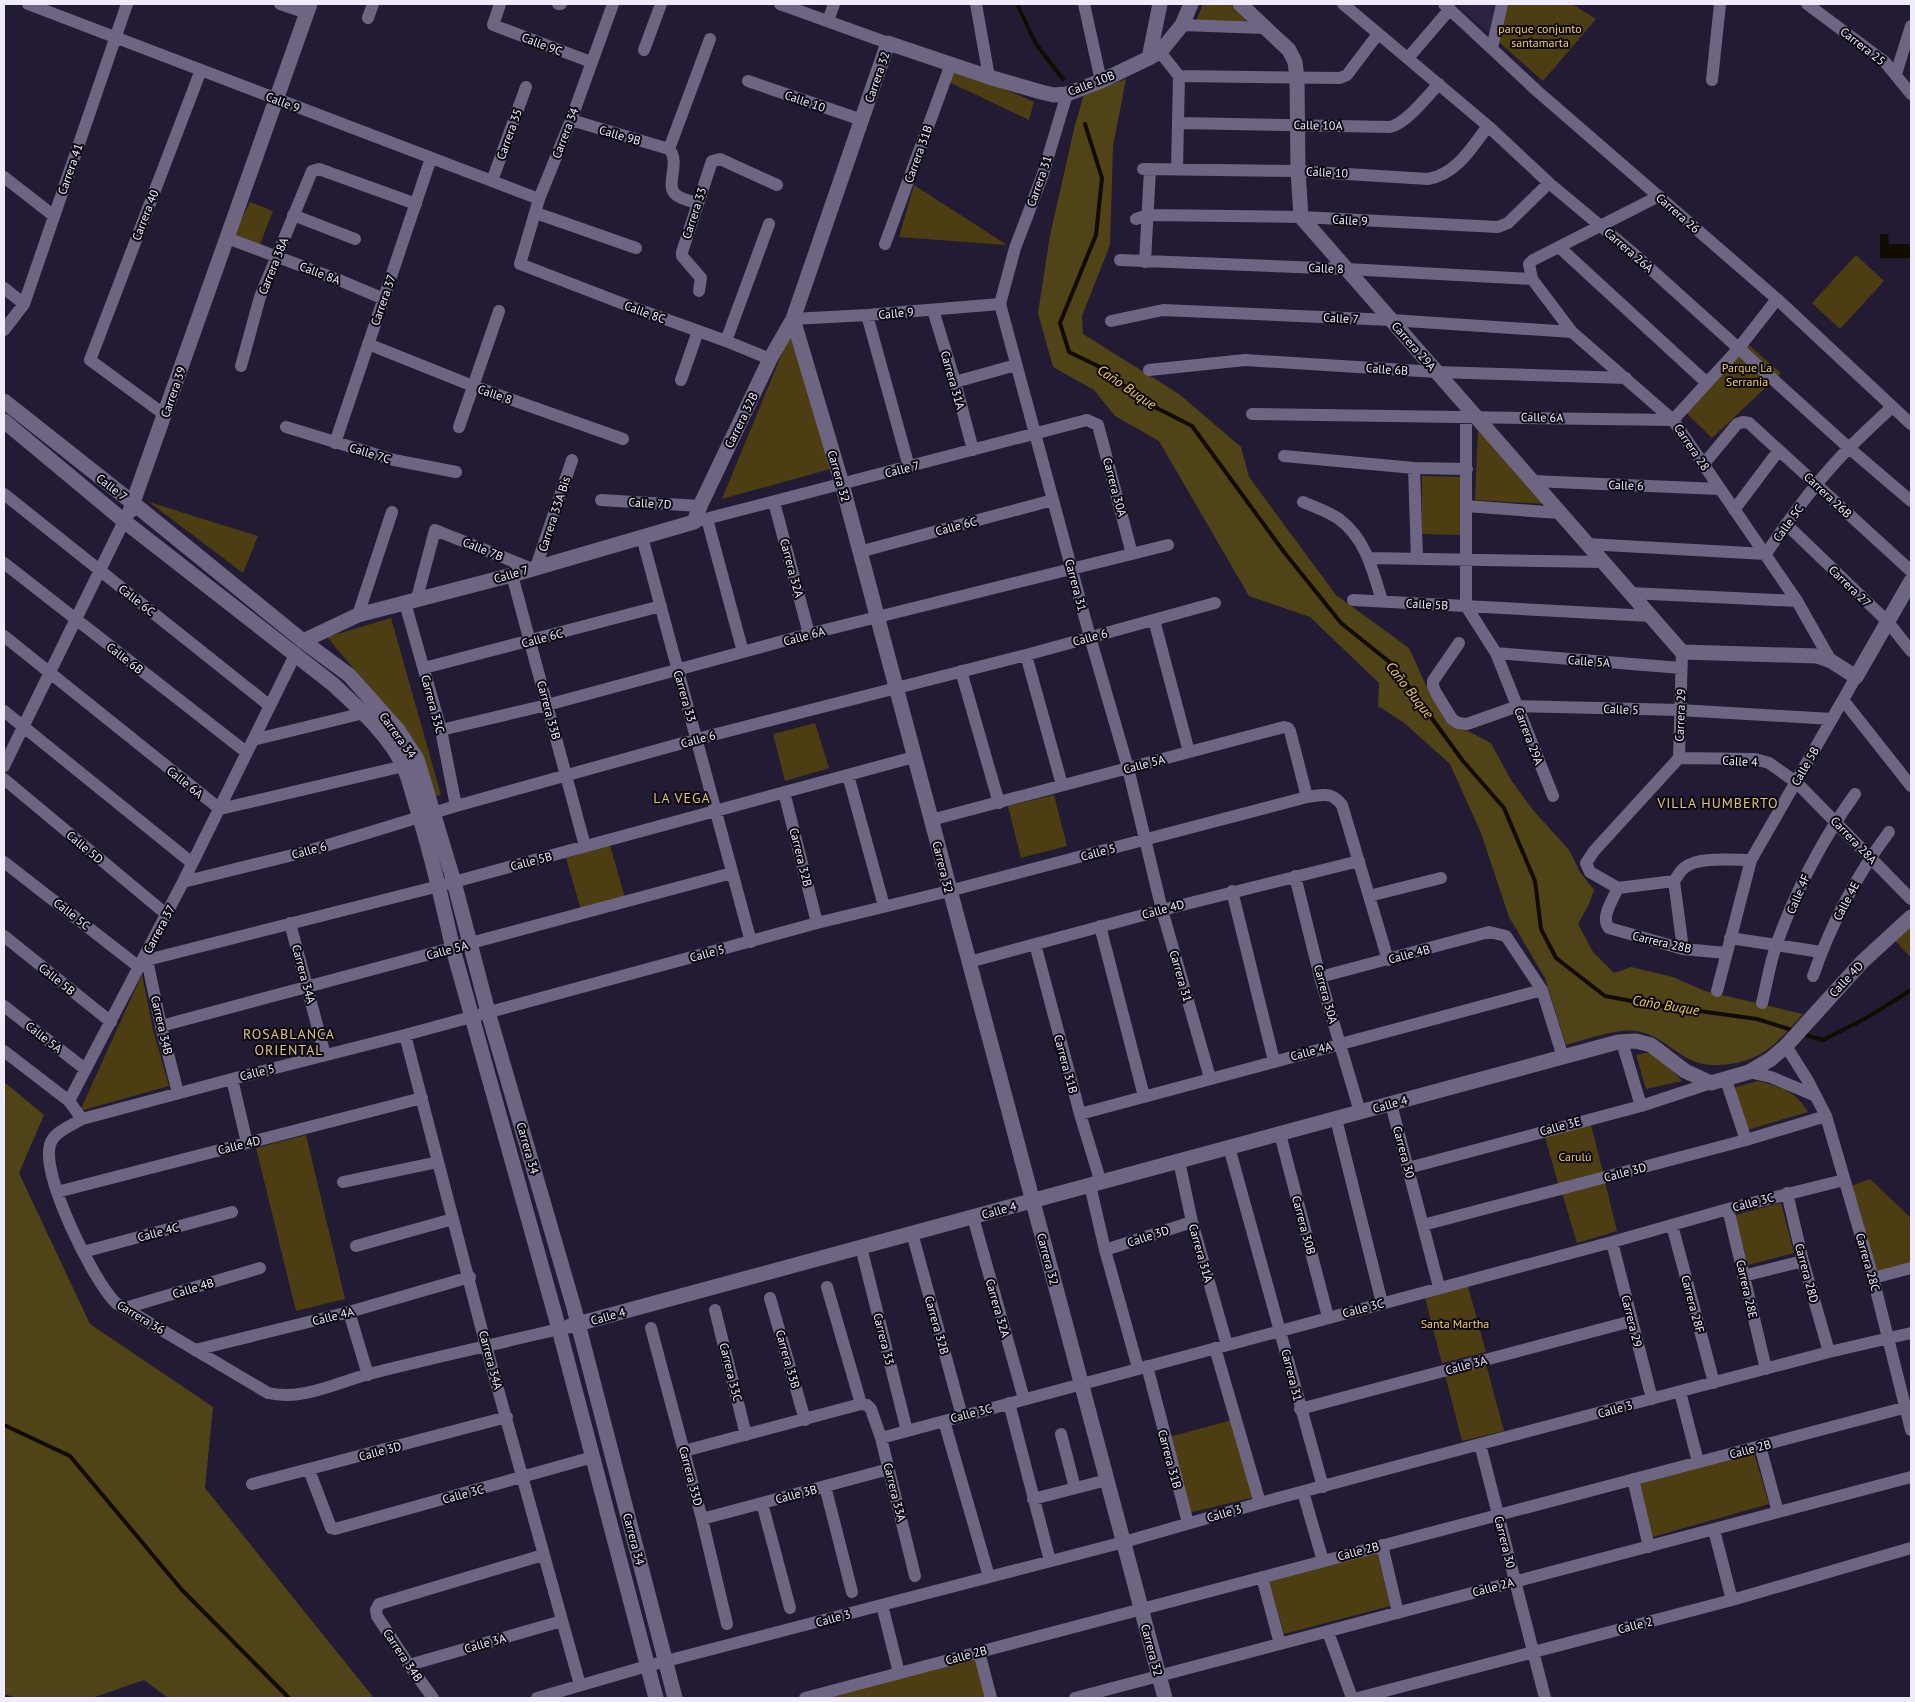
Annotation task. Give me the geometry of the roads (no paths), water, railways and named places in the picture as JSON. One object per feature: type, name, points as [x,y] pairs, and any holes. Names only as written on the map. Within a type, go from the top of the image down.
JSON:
[{"type":"street","name":"Calle 9","points":[[28,4],[539,199]]},
{"type":"street","name":"Carrera 41","points":[[4,330],[24,304],[128,4]]},
{"type":"street","points":[[280,4],[308,8]]},
{"type":"street","points":[[368,18],[373,4]]},
{"type":"street","name":"Calle 9C","points":[[500,4],[493,25],[591,62]]},
{"type":"street","name":"Carrera 34","points":[[520,264],[539,199],[571,120],[613,4]]},
{"type":"street","points":[[644,50],[661,4]]},
{"type":"street","name":"Calle 10B","points":[[780,4],[989,77],[1054,95],[1067,94],[1101,81],[1154,55]]},
{"type":"street","points":[[828,20],[834,4]]},
{"type":"street","points":[[976,4],[989,77]]},
{"type":"street","points":[[1084,4],[1101,81]]},
{"type":"street","points":[[1154,55],[1160,4]]},
{"type":"street","points":[[1154,55],[1182,25],[1191,4]]},
{"type":"street","points":[[1240,4],[1289,50],[1295,62],[1301,217]]},
{"type":"street","name":"Carrera 26A","points":[[1343,4],[1488,126],[1549,183],[1601,226],[1911,501]]},
{"type":"street","points":[[1492,48],[1502,4]]},
{"type":"street","points":[[1712,80],[1720,4]]},
{"type":"street","name":"Carrera 25","points":[[1807,4],[1869,49],[1896,74],[1911,94]]},
{"type":"street","points":[[1408,58],[1447,6]]},
{"type":"street","name":"Carrera 26","points":[[1447,6],[1536,90],[1777,299],[1911,424]]},
{"type":"street","name":"Carrera 39","points":[[4,766],[133,503],[308,8]]},
{"type":"street","points":[[1182,25],[1264,28]]},
{"type":"street","points":[[1896,74],[1911,26]]},
{"type":"street","points":[[1154,55],[1179,76],[1340,78],[1347,75],[1378,34]]},
{"type":"street","points":[[697,203],[672,191],[675,158],[669,149],[710,39]]},
{"type":"street","name":"Carrera 32","points":[[888,43],[793,319],[842,484],[876,618],[1165,1698]]},
{"type":"street","name":"Carrera 31B","points":[[885,244],[951,64]]},
{"type":"street","name":"Carrera 40","points":[[164,415],[90,360],[201,70]]},
{"type":"street","points":[[1177,169],[1179,76]]},
{"type":"street","name":"Calle 10","points":[[748,81],[862,120]]},
{"type":"street","name":"Calle 10A","points":[[1179,123],[1396,126],[1439,84]]},
{"type":"street","name":"Carrera 35","points":[[492,181],[526,87]]},
{"type":"street","name":"Carrera 31","points":[[1067,94],[1042,177],[1015,248],[1000,304],[1090,637],[1128,768],[1162,910],[1210,1078]]},
{"type":"street","name":"Calle 9B","points":[[571,120],[669,149]]},
{"type":"street","name":"Calle 10","points":[[1148,215],[1146,169],[1298,171],[1416,179],[1439,178],[1457,165],[1488,126]]},
{"type":"street","name":"Carrera 37","points":[[335,443],[431,158]]},
{"type":"street","name":"Carrera 33","points":[[699,292],[701,278],[682,256],[682,252],[697,203],[714,159],[720,159],[777,185]]},
{"type":"street","name":"Carrera 38A","points":[[241,366],[260,297],[314,169],[328,172],[416,204]]},
{"type":"street","points":[[4,176],[54,216]]},
{"type":"street","name":"Calle 9","points":[[1136,218],[1148,215],[1301,217],[1498,227],[1508,223],[1549,183]]},
{"type":"street","points":[[1532,280],[1529,264],[1533,260],[1659,196]]},
{"type":"street","points":[[536,213],[636,248]]},
{"type":"street","points":[[293,215],[355,239]]},
{"type":"street","points":[[1145,262],[1148,215]]},
{"type":"street","name":"Carrera 29A","points":[[1301,217],[1436,372],[1471,416],[1532,481],[1650,616],[1681,660]]},
{"type":"street","points":[[726,341],[769,224]]},
{"type":"street","name":"Calle 8A","points":[[227,238],[384,299]]},
{"type":"street","points":[[1559,247],[1707,383]]},
{"type":"street","name":"Calle 8","points":[[1120,260],[1346,269],[1532,280]]},
{"type":"street","name":"Calle 8C","points":[[520,264],[770,359]]},
{"type":"street","name":"Carrera 28","points":[[1532,280],[1572,332],[1673,420],[1797,601],[1831,661]]},
{"type":"street","points":[[4,288],[24,304]]},
{"type":"street","points":[[1673,420],[1738,348],[1777,299]]},
{"type":"street","name":"Calle 9","points":[[793,319],[1000,304]]},
{"type":"street","name":"Carrera 31A","points":[[933,310],[955,382],[972,450]]},
{"type":"street","name":"Calle 7","points":[[1111,321],[1163,310],[1391,320],[1572,332]]},
{"type":"street","points":[[460,427],[500,311]]},
{"type":"street","points":[[868,315],[909,467]]},
{"type":"street","name":"Carrera 32B","points":[[700,516],[770,359],[793,319]]},
{"type":"street","points":[[681,380],[698,332]]},
{"type":"street","name":"Calle 8","points":[[368,344],[473,386],[623,439]]},
{"type":"street","name":"Calle 6B","points":[[1149,370],[1245,360],[1436,372],[1626,378]]},
{"type":"street","points":[[955,382],[1016,365]]},
{"type":"street","name":"Calle 7","points":[[4,401],[303,641],[358,615],[512,575],[642,537],[700,516],[774,502],[1087,420],[1094,422]]},
{"type":"street","name":"Calle 5C","points":[[1587,544],[1766,554],[1816,485],[1849,448],[1892,407]]},
{"type":"street","name":"Calle 6A","points":[[1252,414],[1673,420]]},
{"type":"street","points":[[1466,606],[1466,506],[1471,416]]},
{"type":"street","name":"Calle 7","points":[[4,421],[124,521],[295,655]]},
{"type":"street","name":"Carrera 30A","points":[[1094,422],[1098,425],[1132,554]]},
{"type":"street","name":"Carrera 26B","points":[[1704,465],[1737,424],[1743,422],[1754,425],[1816,485],[1911,571]]},
{"type":"street","name":"Calle 7C","points":[[286,427],[394,460],[456,472]]},
{"type":"street","points":[[1734,510],[1779,450]]},
{"type":"street","points":[[1284,456],[1414,468],[1467,469]]},
{"type":"street","name":"Carrera 33A Bis","points":[[533,568],[572,460]]},
{"type":"street","points":[[1414,468],[1417,559]]},
{"type":"street","name":"Calle 6","points":[[1532,481],[1719,489]]},
{"type":"street","name":"Calle 6C","points":[[4,494],[270,706]]},
{"type":"street","name":"Calle 7D","points":[[601,500],[700,516]]},
{"type":"street","name":"Calle 6C","points":[[859,552],[1053,500]]},
{"type":"street","name":"Carrera 32A","points":[[774,502],[809,634]]},
{"type":"street","points":[[1303,502],[1339,519],[1357,537],[1369,558],[1382,602]]},
{"type":"street","points":[[1466,506],[1559,512]]},
{"type":"street","points":[[358,615],[392,512]]},
{"type":"street","points":[[700,516],[743,652]]},
{"type":"street","name":"Carrera 27","points":[[1786,524],[1888,622],[1911,650]]},
{"type":"street","name":"Calle 7B","points":[[411,600],[435,530],[533,568]]},
{"type":"street","name":"Carrera 33","points":[[642,537],[751,942]]},
{"type":"street","name":"Calle 6A","points":[[441,730],[547,705],[809,634],[1168,545]]},
{"type":"street","points":[[1369,558],[1603,562]]},
{"type":"street","name":"Calle 6B","points":[[4,563],[246,752]]},
{"type":"street","name":"Carrera 33B","points":[[512,575],[585,846]]},
{"type":"street","name":"Calle 5B","points":[[1717,991],[1751,860],[1911,581]]},
{"type":"street","points":[[1630,593],[1797,601]]},
{"type":"street","name":"Carrera 33C","points":[[411,600],[424,668],[441,730],[456,806]]},
{"type":"street","name":"Calle 5B","points":[[1353,600],[1650,616]]},
{"type":"street","name":"Calle 6","points":[[183,882],[306,852],[456,806],[697,739],[1026,655],[1215,603]]},
{"type":"street","name":"Calle 6C","points":[[424,668],[530,642],[661,606]]},
{"type":"street","name":"Carrera 29A","points":[[1466,606],[1496,654],[1553,796]]},
{"type":"street","points":[[1154,620],[1190,752]]},
{"type":"street","name":"Calle 6A","points":[[4,636],[220,809]]},
{"type":"street","points":[[295,655],[303,641]]},
{"type":"street","name":"Carrera 34","points":[[303,641],[349,675],[398,730],[417,759],[439,886],[453,949],[594,1457],[656,1698]]},
{"type":"street","name":"Calle 5","points":[[1459,644],[1433,681],[1433,686],[1452,719],[1458,723],[1477,722],[1518,706],[1680,710],[1832,719]]},
{"type":"street","name":"Calle 5A","points":[[1496,654],[1681,660],[1818,656],[1831,661],[1856,677]]},
{"type":"street","name":"Carrera 34","points":[[295,655],[334,685],[364,713],[392,747],[404,766],[427,815],[454,882],[488,1012],[578,1324],[675,1698]]},
{"type":"street","name":"Carrera 37","points":[[69,1101],[143,962],[295,655]]},
{"type":"street","points":[[1026,655],[1062,785]]},
{"type":"street","name":"Carrera 29","points":[[1618,888],[1590,872],[1586,863],[1594,851],[1679,758],[1681,660]]},
{"type":"street","points":[[961,672],[999,803]]},
{"type":"street","points":[[1843,700],[1911,786]]},
{"type":"street","points":[[4,711],[192,862]]},
{"type":"street","points":[[253,740],[364,713]]},
{"type":"street","name":"Calle 5A","points":[[931,820],[1284,727],[1288,728],[1307,797]]},
{"type":"street","name":"Calle 5B","points":[[143,962],[439,886],[914,757]]},
{"type":"street","name":"Calle 4","points":[[1679,758],[1755,759],[1769,763],[1796,782]]},
{"type":"street","points":[[220,809],[404,766]]},
{"type":"street","points":[[848,775],[884,906]]},
{"type":"street","name":"Calle 5D","points":[[4,779],[166,914]]},
{"type":"street","name":"Carrera 28A","points":[[1796,782],[1870,857],[1909,891]]},
{"type":"street","name":"Carrera 32B","points":[[784,792],[817,923]]},
{"type":"street","name":"Calle 5","points":[[82,1119],[405,1035],[817,923],[949,891],[1307,797],[1326,794],[1333,796],[1342,805],[1359,861]]},
{"type":"street","name":"Calle 4F","points":[[1762,1003],[1777,944],[1802,880],[1835,821],[1854,794]]},
{"type":"street","name":"Calle 4E","points":[[1813,976],[1821,952],[1843,903],[1870,857],[1889,832]]},
{"type":"street","points":[[1683,949],[1674,881],[1684,868],[1693,863],[1751,860]]},
{"type":"street","points":[[1359,861],[1388,960]]},
{"type":"street","name":"Calle 4D","points":[[969,962],[1232,891],[1359,861]]},
{"type":"street","name":"Calle 5C","points":[[4,862],[143,962]]},
{"type":"street","name":"Calle 5A","points":[[161,1026],[732,873]]},
{"type":"street","name":"Carrera 30A","points":[[1295,876],[1320,977],[1360,1112]]},
{"type":"street","points":[[1370,896],[1441,878]]},
{"type":"street","points":[[1618,888],[1674,881]]},
{"type":"street","name":"Carrera 28B","points":[[1618,888],[1605,918],[1609,928],[1683,949],[1726,953]]},
{"type":"street","points":[[1232,891],[1274,1061]]},
{"type":"street","name":"Calle 4D","points":[[1789,1043],[1862,962],[1911,917]]},
{"type":"street","name":"Carrera 34A","points":[[290,923],[308,986],[324,1055]]},
{"type":"street","points":[[1100,926],[1144,1096]]},
{"type":"street","name":"Calle 4B","points":[[1320,977],[1489,932],[1506,936],[1542,990]]},
{"type":"street","name":"Calle 5B","points":[[4,936],[111,1022]]},
{"type":"street","points":[[1730,938],[1821,952]]},
{"type":"street","name":"Carrera 31B","points":[[1035,944],[1080,1114],[1095,1184],[1105,1250],[1164,1436],[1188,1523]]},
{"type":"street","name":"Carrera 34B","points":[[143,962],[178,1093]]},
{"type":"street","points":[[1542,990],[1564,1057]]},
{"type":"street","name":"Calle 4A","points":[[1080,1114],[1542,990]]},
{"type":"street","name":"Calle 5A","points":[[4,1006],[85,1069]]},
{"type":"street","name":"Carrera 34A","points":[[405,1035],[470,1277],[486,1346],[580,1685]]},
{"type":"street","name":"Calle 4","points":[[276,1395],[300,1394],[368,1375],[559,1329],[1622,1042],[1636,1041],[1651,1045],[1685,1071],[1711,1083]]},
{"type":"street","points":[[1622,1042],[1641,1106]]},
{"type":"street","points":[[1711,1083],[1749,1072],[1771,1059],[1789,1043]]},
{"type":"street","name":"Carrera 28C","points":[[1789,1043],[1826,1116],[1909,1407],[1911,1430]]},
{"type":"street","points":[[4,1051],[69,1101],[82,1119],[54,1136],[50,1145],[50,1167],[57,1192]]},
{"type":"street","points":[[1749,1072],[1771,1077],[1816,1096]]},
{"type":"street","points":[[232,1079],[247,1143]]},
{"type":"street","points":[[1726,1080],[1746,1140]]},
{"type":"street","name":"Calle 3E","points":[[1408,1168],[1641,1106],[1711,1083]]},
{"type":"street","name":"Calle 4D","points":[[57,1192],[422,1098]]},
{"type":"street","name":"Carrera 30","points":[[1391,1104],[1439,1287]]},
{"type":"street","name":"Calle 3D","points":[[1423,1225],[1746,1140],[1826,1116]]},
{"type":"street","points":[[1336,1119],[1382,1303]]},
{"type":"street","name":"Carrera 30B","points":[[1280,1134],[1328,1317]]},
{"type":"street","name":"Carrera 31","points":[[1229,1147],[1323,1487]]},
{"type":"street","name":"Carrera 31A","points":[[1179,1161],[1221,1346],[1260,1503]]},
{"type":"street","points":[[343,1182],[438,1162]]},
{"type":"street","name":"Calle 3C","points":[[881,1438],[1612,1242],[1728,1209],[1844,1180]]},
{"type":"street","name":"Carrera 36","points":[[57,1192],[83,1252],[105,1291],[116,1302],[259,1389],[276,1395]]},
{"type":"street","name":"Carrera 28D","points":[[1787,1194],[1829,1352]]},
{"type":"street","name":"Carrera 28E","points":[[1728,1209],[1766,1369]]},
{"type":"street","name":"Calle 4C","points":[[83,1252],[232,1212]]},
{"type":"street","name":"Carrera 32A","points":[[972,1217],[1024,1399]]},
{"type":"street","points":[[356,1246],[454,1219]]},
{"type":"street","name":"Calle 3D","points":[[1105,1250],[1192,1222]]},
{"type":"street","name":"Carrera 28F","points":[[1672,1225],[1714,1383]]},
{"type":"street","name":"Carrera 32B","points":[[912,1233],[962,1416]]},
{"type":"street","name":"Carrera 29","points":[[1612,1242],[1652,1399]]},
{"type":"street","name":"Carrera 33","points":[[861,1247],[907,1431]]},
{"type":"street","points":[[1743,1276],[1804,1261]]},
{"type":"street","name":"Calle 4B","points":[[125,1308],[260,1268]]},
{"type":"street","points":[[1873,1278],[1911,1268]]},
{"type":"street","name":"Calle 4A","points":[[195,1350],[349,1312],[470,1277]]},
{"type":"street","name":"Carrera 33A","points":[[827,1287],[866,1406],[881,1438],[915,1576]]},
{"type":"street","name":"Carrera 33B","points":[[770,1298],[805,1420]]},
{"type":"street","name":"Carrera 33C","points":[[715,1310],[746,1435]]},
{"type":"street","points":[[349,1312],[368,1375]]},
{"type":"street","name":"Calle 3A","points":[[1300,1409],[1632,1321]]},
{"type":"street","name":"Carrera 33D","points":[[651,1328],[728,1624]]},
{"type":"street","name":"Calle 3","points":[[537,1698],[647,1666],[1124,1542],[1260,1503],[1480,1444],[1829,1352],[1911,1333]]},
{"type":"street","points":[[1680,1392],[1698,1462]]},
{"type":"street","points":[[1009,1403],[1050,1561]]},
{"type":"street","points":[[684,1451],[866,1406]]},
{"type":"street","name":"Calle 2B","points":[[805,1698],[1909,1407]]},
{"type":"street","name":"Calle 3D","points":[[252,1484],[507,1417]]},
{"type":"street","points":[[944,1421],[989,1577]]},
{"type":"street","points":[[1061,1434],[1075,1488]]},
{"type":"street","name":"Carrera 30","points":[[1480,1444],[1545,1698]]},
{"type":"street","points":[[1760,1446],[1778,1512]]},
{"type":"street","name":"Calle 3C","points":[[309,1470],[333,1529],[524,1478],[594,1457]]},
{"type":"street","name":"Calle 3B","points":[[702,1519],[889,1469]]},
{"type":"street","name":"Calle 2A","points":[[1075,1698],[1911,1477]]},
{"type":"street","points":[[1633,1479],[1650,1547]]},
{"type":"street","points":[[1033,1499],[1107,1480]]},
{"type":"street","points":[[825,1486],[852,1592]]},
{"type":"street","points":[[1303,1492],[1323,1561]]},
{"type":"street","points":[[762,1503],[790,1608]]},
{"type":"street","points":[[1714,1530],[1732,1600]]},
{"type":"street","points":[[1382,1545],[1398,1612]]},
{"type":"street","name":"Calle 2","points":[[1358,1698],[1732,1600],[1911,1548]]},
{"type":"street","name":"Carrera 34B","points":[[433,1698],[377,1616],[376,1610],[379,1604],[543,1555]]},
{"type":"street","points":[[1262,1577],[1280,1644]]},
{"type":"street","points":[[882,1605],[899,1672]]},
{"type":"street","name":"Calle 3A","points":[[409,1665],[562,1621]]},
{"type":"street","points":[[1328,1632],[1352,1698]]},
{"type":"street","points":[[979,1652],[991,1698]]},
{"type":"waterway","name":"Caño Buque","points":[[1017,4],[1036,44],[1063,79]]},
{"type":"waterway","name":"Caño Buque","points":[[1085,124],[1102,178],[1096,235],[1060,323],[1069,352],[1102,368],[1143,401],[1192,426],[1284,552],[1341,623],[1392,664],[1463,761],[1504,808],[1535,881],[1541,929],[1556,958],[1605,996],[1757,1019],[1795,1031]]},
{"type":"waterway","name":"Caño Buque","points":[[1802,1034],[1823,1040],[1868,1017],[1911,990]]},
{"type":"waterway","points":[[4,1425],[70,1456],[182,1590],[289,1698]]},
{"type":"district","name":"LA VEGA","points":[[682,798]]},
{"type":"district","name":"VILLA HUMBERTO","points":[[1718,803]]},
{"type":"district","name":"ROSABLANCA ORIENTAL","points":[[289,1042]]},
{"type":"park label","name":"parque conjunto santamarta","points":[[1540,35]]},
{"type":"park label","name":"Parque La Serrania","points":[[1747,374]]},
{"type":"park label","name":"Carulú","points":[[1575,1156]]},
{"type":"park label","name":"Santa Martha","points":[[1455,1323]]}]
